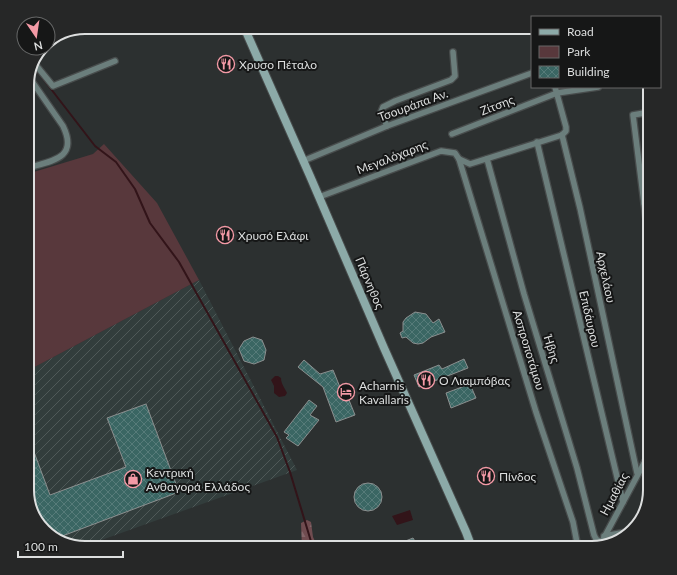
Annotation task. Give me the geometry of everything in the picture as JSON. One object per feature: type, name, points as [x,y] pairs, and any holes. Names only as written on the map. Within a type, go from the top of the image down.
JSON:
[{"type":"main road","name":"Πάρνηθος","points":[[247,34],[469,541]]},
{"type":"street","points":[[388,126],[381,112],[383,107],[451,80],[455,76],[453,52]]},
{"type":"street","points":[[37,67],[53,86],[115,61]]},
{"type":"street","name":"Τσουράπα Αν.","points":[[303,161],[388,126],[531,73]]},
{"type":"street","points":[[34,84],[60,121],[65,130],[68,143],[66,152],[61,158],[34,166]]},
{"type":"street","name":"Ζίτσης","points":[[452,134],[556,90],[584,88]]},
{"type":"street","name":"Αρχελάου","points":[[556,90],[566,127],[566,131],[562,135],[582,216],[638,473]]},
{"type":"street","points":[[643,113],[633,115],[643,178]]},
{"type":"street","name":"Μεγαλόχαρης","points":[[319,197],[441,151],[455,153],[459,159],[470,164],[562,135]]},
{"type":"street","name":"Επιδάυρου","points":[[537,142],[623,502]]},
{"type":"street","name":"Ασπροποτάμου","points":[[459,159],[536,412],[573,522],[577,541]]},
{"type":"street","name":"Ήβης","points":[[487,159],[524,294],[577,468],[594,535],[597,540]]},
{"type":"street","name":"Ημαθίας","points":[[602,540],[643,464]]},
{"type":"street","points":[[604,536],[617,534]]},
{"type":"shaded area","points":[[199,280],[297,470],[99,541],[85,541],[68,538],[59,534],[44,521],[39,513],[34,494],[34,367]]},
{"type":"shaded area","points":[[275,376],[281,378],[282,384],[287,393],[285,396],[279,397],[274,393],[274,386],[271,380]]},
{"type":"shaded area","points":[[410,510],[413,520],[397,525],[392,516]]},
{"type":"green space","points":[[104,144],[157,203],[199,280],[34,367],[34,172],[93,154]]},
{"type":"green space","points":[[307,520],[311,522],[315,541],[302,541],[301,523]]},
{"type":"building","points":[[415,312],[426,314],[433,323],[439,319],[445,332],[418,344],[413,343],[406,337],[402,338],[400,333],[403,331],[403,322]]},
{"type":"building","points":[[253,337],[262,340],[266,350],[264,360],[254,364],[244,361],[239,349],[244,341]]},
{"type":"building","points":[[464,359],[468,368],[419,387],[414,375],[439,365],[442,369]]},
{"type":"building","points":[[304,360],[320,374],[333,370],[346,402],[349,400],[355,415],[336,422],[323,387],[298,367]]},
{"type":"building","points":[[470,384],[476,398],[451,408],[446,393]]},
{"type":"building","points":[[309,400],[317,406],[310,415],[319,420],[298,446],[286,438],[289,435],[284,432]]},
{"type":"building","name":"Κεντρική Ανθαγορά Ελλάδος","points":[[146,404],[179,492],[63,536],[51,528],[39,513],[34,494],[34,452],[50,495],[126,467],[107,418]]},
{"type":"building","points":[[368,483],[378,487],[382,497],[378,507],[368,511],[358,507],[354,497],[358,487]]},
{"type":"building","points":[[413,538],[415,541],[406,541]]},
{"type":"waterway","points":[[37,70],[95,146],[116,162],[135,189],[150,223],[179,262],[277,437],[290,472],[311,541]]},
{"type":"place","name":"Χρυσο Πέταλο","points":[[226,64]]},
{"type":"place","name":"Χρυσό Ελάφι","points":[[225,235]]},
{"type":"place","name":"Ο Λιαμπόβας","points":[[426,380]]},
{"type":"place","name":"Acharnis Kavallaris","points":[[346,392]]},
{"type":"place","name":"Πίνδος","points":[[486,476]]},
{"type":"place","name":"Κεντρική Ανθαγορά Ελλάδος","points":[[133,479]]}]
